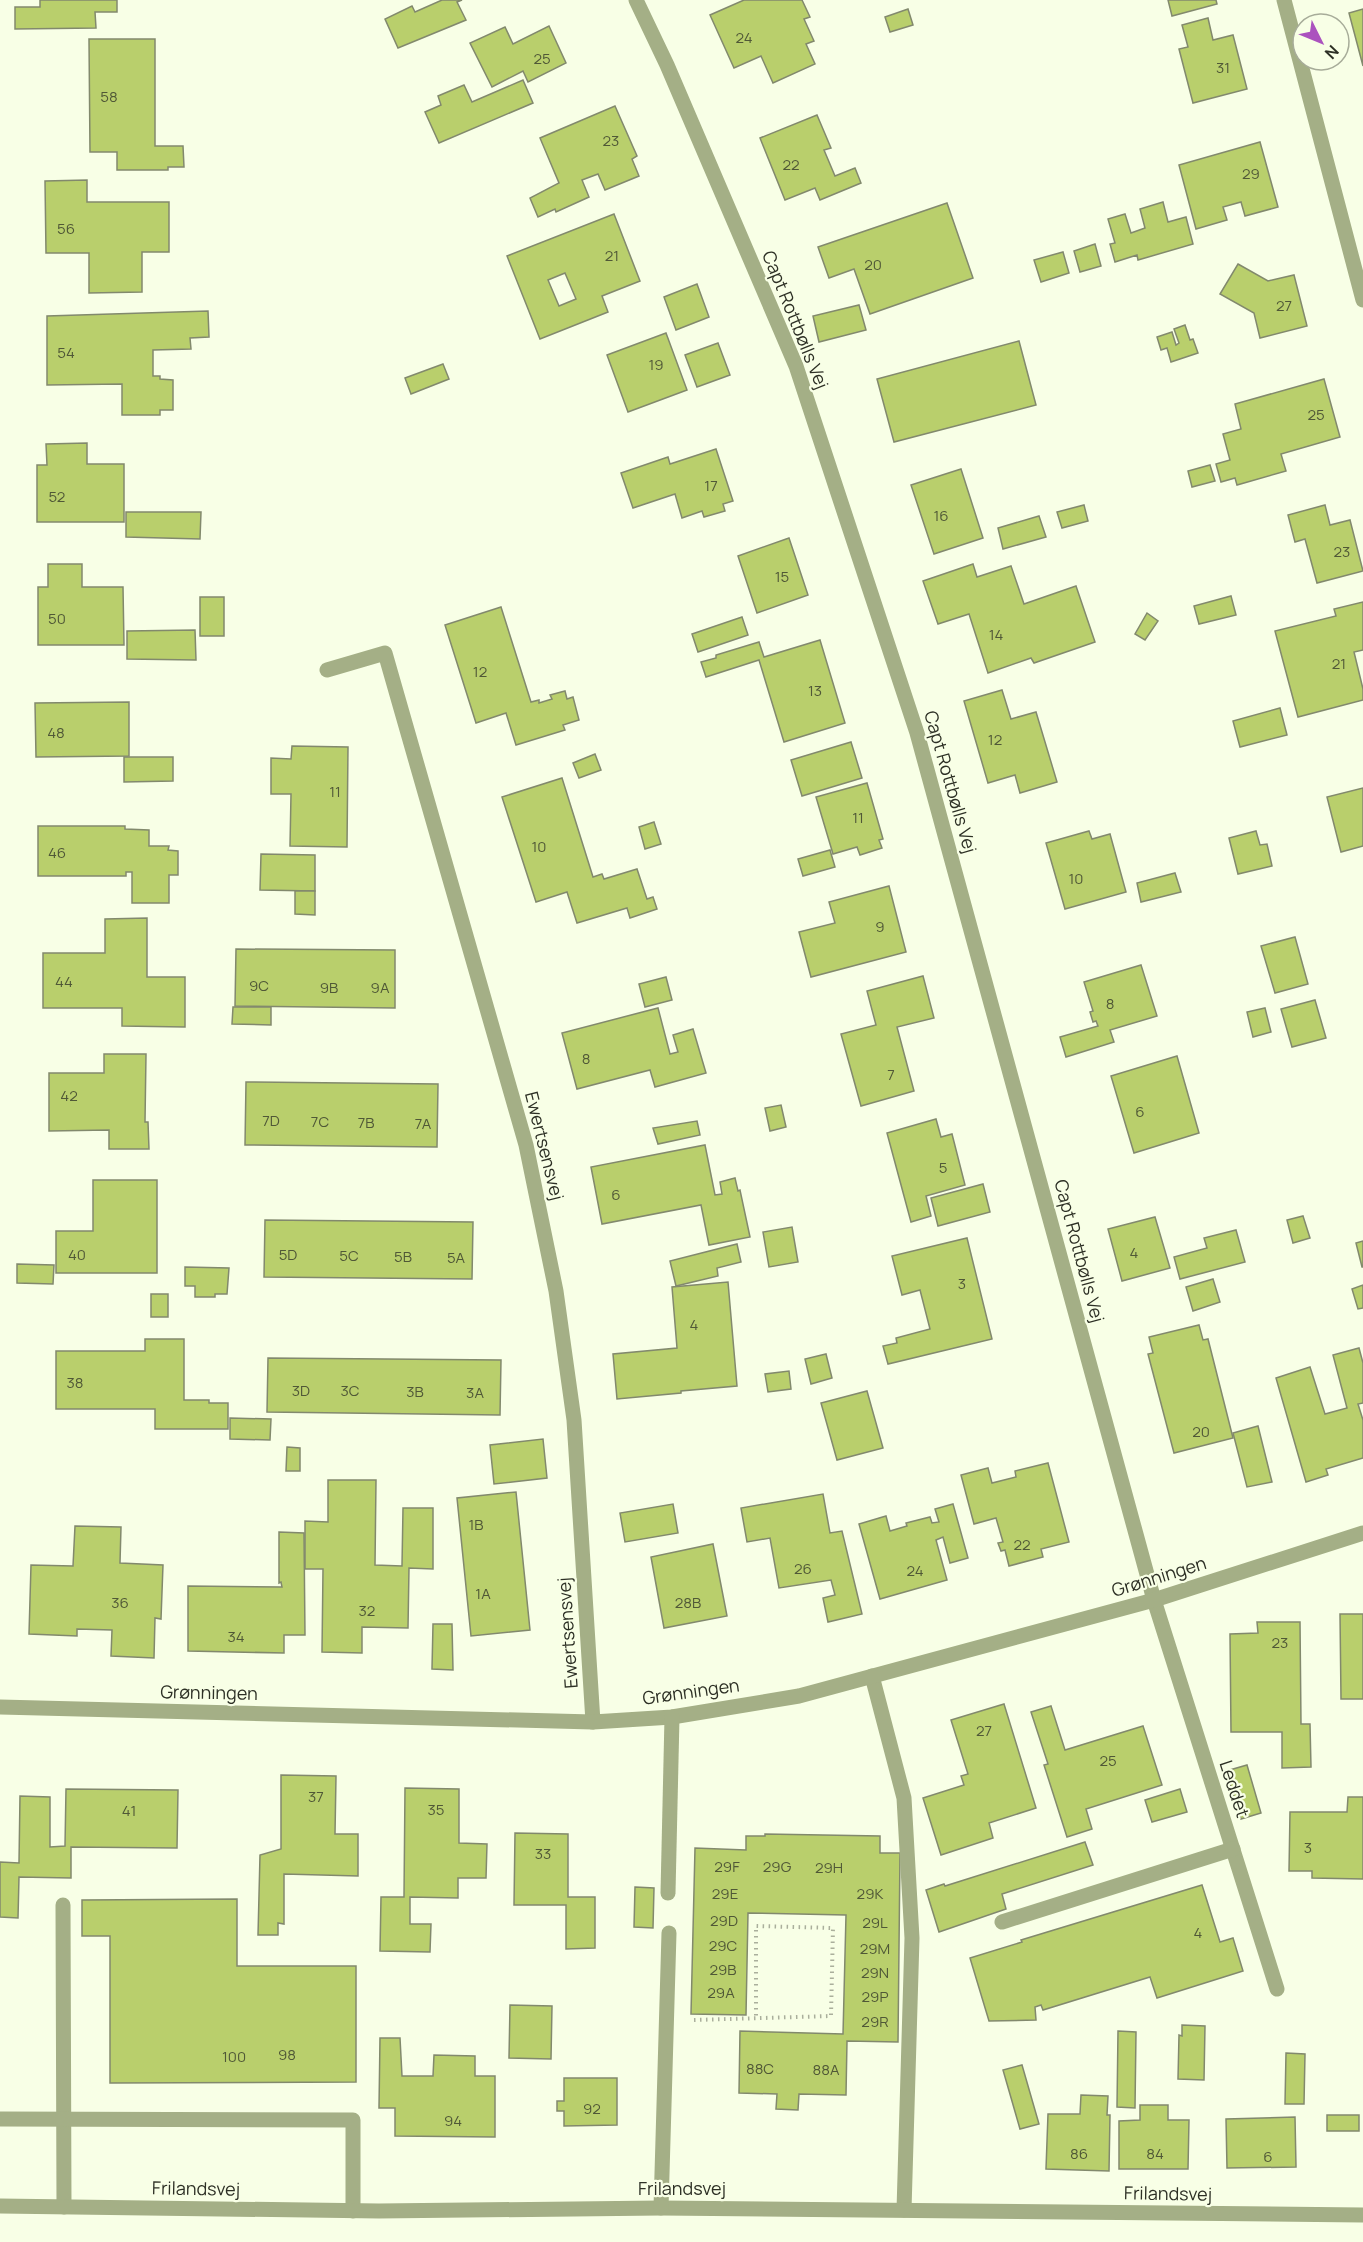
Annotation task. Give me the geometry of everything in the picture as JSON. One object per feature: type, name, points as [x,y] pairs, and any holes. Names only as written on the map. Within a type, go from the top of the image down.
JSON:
[{"type":"street","name":"Capt Rottbølls Vej","points":[[636,0],[667,65],[796,366],[917,733],[1154,1600]]},
{"type":"street","points":[[1284,0],[1363,300]]},
{"type":"street","name":"Ewertsensvej","points":[[327,670],[385,653],[525,1145],[556,1291],[574,1420],[593,1722]]},
{"type":"street","name":"Grønningen","points":[[0,1707],[593,1722],[672,1717],[799,1696],[1154,1600],[1363,1533]]},
{"type":"street","name":"Leddet","points":[[1154,1600],[1277,1989]]},
{"type":"street","points":[[872,1676],[904,1798],[912,1938],[904,2210]]},
{"type":"street","points":[[668,1893],[672,1717]]},
{"type":"street","points":[[1002,1922],[1233,1849]]},
{"type":"street","points":[[63,1905],[64,2207]]},
{"type":"street","points":[[661,2208],[669,1933]]},
{"type":"street","points":[[0,2119],[353,2120],[353,2211]]},
{"type":"street","name":"Frilandsvej","points":[[0,2206],[353,2211],[661,2208],[1363,2215]]},
{"type":"path","points":[[666,2020],[756,2018],[831,2016],[833,1928],[756,1926],[756,2018]]},
{"type":"building","points":[[40,0],[117,0],[117,12],[95,12],[96,28],[15,29],[15,7],[40,7]]},
{"type":"building","points":[[442,0],[462,0],[457,2],[466,20],[398,48],[385,19],[412,6],[415,12]]},
{"type":"building","points":[[744,0],[802,0],[810,17],[804,19],[814,41],[806,44],[815,64],[773,83],[761,56],[734,68],[710,15]]},
{"type":"building","points":[[1168,0],[1216,0],[1217,4],[1172,16]]},
{"type":"building","points":[[908,9],[913,25],[890,32],[885,17]]},
{"type":"building","points":[[1363,9],[1363,66],[1351,21],[1351,12]]},
{"type":"building","points":[[1208,18],[1213,40],[1233,35],[1247,89],[1193,103],[1179,49],[1188,47],[1182,25]]},
{"type":"building","points":[[549,26],[566,63],[528,82],[523,71],[492,87],[470,43],[505,27],[513,44]]},
{"type":"building","points":[[89,39],[155,39],[155,146],[183,146],[184,167],[168,167],[168,170],[117,170],[117,152],[90,152]]},
{"type":"building","points":[[523,80],[533,103],[439,143],[425,112],[441,105],[438,96],[464,85],[472,102]]},
{"type":"building","points":[[615,106],[637,156],[632,159],[639,176],[605,190],[598,174],[582,180],[589,197],[556,212],[555,209],[538,217],[530,198],[559,183],[540,138]]},
{"type":"building","points":[[817,115],[831,148],[824,150],[835,176],[855,168],[861,183],[820,200],[815,188],[785,200],[760,138]]},
{"type":"building","points":[[1260,142],[1278,207],[1245,216],[1241,202],[1223,207],[1227,220],[1196,229],[1179,165]]},
{"type":"building","points":[[87,180],[87,202],[169,202],[169,252],[142,252],[142,292],[89,293],[89,253],[46,253],[45,181]]},
{"type":"building","points":[[1163,202],[1168,222],[1186,217],[1193,244],[1138,260],[1137,255],[1115,262],[1110,244],[1115,243],[1108,219],[1125,214],[1131,233],[1145,228],[1140,209]]},
{"type":"building","points":[[947,203],[973,278],[870,314],[854,269],[829,278],[818,247]]},
{"type":"building","points":[[614,214],[640,281],[602,296],[608,312],[540,339],[507,256]],"holes":[[[565,273],[576,299],[559,306],[548,280]]]},
{"type":"building","points":[[1095,244],[1101,266],[1080,272],[1074,251]]},
{"type":"building","points":[[1063,252],[1069,273],[1041,282],[1034,260]]},
{"type":"building","points":[[1238,264],[1268,281],[1294,275],[1307,326],[1260,338],[1254,313],[1220,294]]},
{"type":"building","points":[[697,284],[709,317],[676,330],[664,297]]},
{"type":"building","points":[[859,305],[866,330],[819,342],[813,316]]},
{"type":"building","points":[[208,311],[209,337],[190,338],[191,349],[153,350],[153,376],[173,380],[173,410],[160,410],[160,415],[122,415],[122,384],[47,385],[47,316]]},
{"type":"building","points":[[1185,325],[1198,353],[1171,362],[1167,348],[1161,350],[1157,337],[1172,332],[1176,345],[1179,343],[1174,329]]},
{"type":"building","points":[[666,333],[687,390],[628,412],[607,355]]},
{"type":"building","points":[[1019,341],[1036,405],[894,442],[877,379]]},
{"type":"building","points":[[718,343],[730,375],[697,387],[685,355]]},
{"type":"building","points":[[443,364],[449,379],[411,394],[405,378]]},
{"type":"building","points":[[1324,379],[1340,437],[1281,454],[1286,471],[1237,485],[1235,478],[1221,482],[1216,464],[1230,460],[1223,434],[1241,429],[1235,404]]},
{"type":"building","points":[[87,443],[87,464],[124,464],[124,522],[37,522],[37,465],[47,465],[46,444]]},
{"type":"building","points":[[716,449],[733,501],[723,504],[725,511],[704,517],[702,511],[682,518],[675,494],[633,508],[621,473],[668,457],[670,464]]},
{"type":"building","points":[[1210,465],[1215,481],[1192,487],[1188,471]]},
{"type":"building","points":[[961,469],[983,538],[934,554],[911,485]]},
{"type":"building","points":[[1084,505],[1088,521],[1062,528],[1057,512]]},
{"type":"building","points":[[1325,505],[1330,525],[1350,520],[1363,571],[1317,583],[1305,539],[1295,542],[1288,515]]},
{"type":"building","points":[[126,512],[201,512],[200,539],[126,537]]},
{"type":"building","points":[[1039,516],[1046,537],[1003,549],[998,528]]},
{"type":"building","points":[[789,538],[808,595],[757,613],[738,556]]},
{"type":"building","points":[[48,564],[82,564],[82,587],[123,587],[124,645],[38,645],[38,587],[48,587]]},
{"type":"building","points":[[973,564],[977,577],[1011,566],[1024,604],[1076,586],[1095,642],[1034,663],[1031,658],[988,673],[969,614],[938,624],[923,581]]},
{"type":"building","points":[[1231,596],[1236,615],[1199,624],[1194,606]]},
{"type":"building","points":[[200,597],[224,597],[224,636],[200,636]]},
{"type":"building","points":[[1363,602],[1363,650],[1354,652],[1363,689],[1363,700],[1298,717],[1275,631],[1336,616],[1334,609]]},
{"type":"building","points":[[501,607],[531,702],[539,700],[539,703],[552,699],[550,695],[565,691],[567,699],[573,697],[579,720],[563,725],[565,730],[516,745],[506,713],[476,723],[445,625]]},
{"type":"building","points":[[1147,613],[1158,621],[1145,640],[1135,634]]},
{"type":"building","points":[[742,617],[748,635],[698,652],[692,634]]},
{"type":"building","points":[[195,630],[196,660],[127,659],[127,631]]},
{"type":"building","points":[[820,640],[845,723],[784,742],[759,660],[706,677],[701,662],[759,642],[764,657]]},
{"type":"building","points":[[1002,690],[1011,719],[1036,712],[1057,782],[1020,793],[1015,775],[988,783],[964,701]]},
{"type":"building","points":[[129,702],[129,756],[36,757],[35,703]]},
{"type":"building","points":[[1280,708],[1287,735],[1240,747],[1233,721]]},
{"type":"building","points":[[851,742],[862,778],[802,796],[791,760]]},
{"type":"building","points":[[292,746],[348,747],[347,847],[290,846],[291,794],[271,794],[271,758],[291,759]]},
{"type":"building","points":[[595,754],[601,770],[579,778],[573,763]]},
{"type":"building","points":[[124,757],[173,757],[173,781],[124,782]]},
{"type":"building","points":[[562,778],[593,877],[602,874],[604,879],[637,869],[647,899],[653,897],[657,909],[630,918],[627,908],[577,923],[567,892],[536,902],[502,797]]},
{"type":"building","points":[[867,783],[883,839],[879,840],[882,848],[860,855],[857,847],[833,854],[816,797]]},
{"type":"building","points":[[1363,788],[1363,846],[1341,852],[1327,797]]},
{"type":"building","points":[[654,822],[661,844],[645,849],[639,827]]},
{"type":"building","points":[[38,826],[125,826],[125,829],[149,830],[149,846],[169,846],[168,850],[178,851],[178,875],[169,875],[169,903],[132,903],[132,872],[126,872],[126,876],[38,876]]},
{"type":"building","points":[[1089,831],[1092,839],[1110,834],[1126,892],[1065,909],[1046,843]]},
{"type":"building","points":[[1256,831],[1260,845],[1267,844],[1272,866],[1238,874],[1229,838]]},
{"type":"building","points":[[830,850],[835,867],[803,876],[798,859]]},
{"type":"building","points":[[261,854],[315,855],[315,891],[260,890]]},
{"type":"building","points":[[1175,873],[1181,892],[1141,902],[1137,883]]},
{"type":"building","points":[[889,886],[906,952],[811,977],[799,932],[835,923],[829,902]]},
{"type":"building","points":[[295,891],[315,891],[315,915],[295,914]]},
{"type":"building","points":[[147,918],[147,977],[185,977],[185,1027],[122,1026],[122,1008],[43,1008],[43,953],[105,953],[105,919]]},
{"type":"building","points":[[1295,937],[1308,984],[1275,993],[1261,946]]},
{"type":"building","points":[[236,949],[395,950],[395,1008],[235,1006]]},
{"type":"building","points":[[1141,965],[1157,1016],[1110,1030],[1114,1042],[1066,1057],[1060,1037],[1098,1026],[1096,1021],[1093,1022],[1090,1012],[1093,1011],[1084,982]]},
{"type":"building","points":[[923,976],[934,1018],[897,1027],[914,1091],[861,1106],[841,1034],[876,1025],[867,991]]},
{"type":"building","points":[[666,977],[672,1000],[645,1007],[639,984]]},
{"type":"building","points":[[1315,1000],[1326,1038],[1292,1047],[1281,1009]]},
{"type":"building","points":[[233,1007],[271,1007],[271,1025],[232,1024]]},
{"type":"building","points":[[658,1008],[670,1054],[678,1052],[673,1035],[693,1029],[706,1073],[655,1087],[650,1070],[577,1089],[562,1033]]},
{"type":"building","points":[[1265,1008],[1271,1032],[1253,1037],[1247,1012]]},
{"type":"building","points":[[104,1054],[146,1054],[145,1122],[148,1122],[149,1149],[109,1149],[109,1130],[49,1131],[49,1073],[104,1073]]},
{"type":"building","points":[[1177,1056],[1199,1133],[1134,1153],[1111,1076]]},
{"type":"building","points":[[246,1082],[438,1084],[437,1147],[245,1145]]},
{"type":"building","points":[[781,1105],[786,1127],[770,1131],[765,1108]]},
{"type":"building","points":[[936,1119],[941,1137],[952,1134],[965,1185],[926,1196],[931,1216],[911,1222],[887,1133]]},
{"type":"building","points":[[697,1121],[700,1135],[658,1144],[653,1128]]},
{"type":"building","points":[[705,1145],[715,1195],[722,1194],[720,1182],[735,1178],[738,1191],[740,1190],[750,1237],[709,1245],[701,1205],[602,1224],[591,1167]]},
{"type":"building","points":[[93,1180],[157,1180],[157,1273],[56,1273],[56,1231],[93,1231]]},
{"type":"building","points":[[983,1184],[990,1212],[938,1226],[931,1198]]},
{"type":"building","points":[[1303,1216],[1310,1238],[1293,1243],[1287,1220]]},
{"type":"building","points":[[1155,1217],[1170,1268],[1122,1281],[1108,1229]]},
{"type":"building","points":[[265,1220],[473,1222],[472,1279],[264,1277]]},
{"type":"building","points":[[792,1227],[798,1262],[769,1267],[763,1232]]},
{"type":"building","points":[[1236,1230],[1245,1262],[1180,1279],[1174,1257],[1207,1248],[1204,1238]]},
{"type":"building","points":[[967,1238],[992,1339],[888,1364],[883,1346],[897,1343],[896,1338],[930,1329],[920,1290],[902,1295],[892,1256]]},
{"type":"building","points":[[1363,1241],[1363,1267],[1362,1267],[1356,1243]]},
{"type":"building","points":[[737,1244],[741,1262],[717,1268],[718,1276],[676,1286],[670,1261]]},
{"type":"building","points":[[17,1264],[54,1265],[53,1284],[17,1283]]},
{"type":"building","points":[[185,1267],[229,1268],[227,1294],[215,1294],[215,1297],[195,1297],[195,1286],[185,1286]]},
{"type":"building","points":[[1213,1279],[1220,1302],[1193,1311],[1186,1287]]},
{"type":"building","points":[[728,1282],[737,1386],[617,1399],[613,1354],[677,1348],[672,1287]]},
{"type":"building","points":[[1363,1285],[1363,1308],[1358,1309],[1352,1289]]},
{"type":"building","points":[[151,1294],[168,1294],[168,1317],[151,1317]]},
{"type":"building","points":[[1199,1325],[1203,1340],[1208,1339],[1233,1438],[1174,1453],[1148,1354],[1153,1353],[1149,1337]]},
{"type":"building","points":[[145,1339],[184,1339],[184,1400],[228,1403],[228,1429],[155,1429],[155,1409],[56,1409],[56,1351],[145,1351]]},
{"type":"building","points":[[1359,1348],[1363,1363],[1363,1403],[1358,1404],[1363,1420],[1363,1458],[1326,1469],[1328,1475],[1306,1482],[1276,1378],[1310,1367],[1325,1414],[1347,1408],[1333,1355]]},
{"type":"building","points":[[826,1354],[832,1378],[811,1384],[805,1359]]},
{"type":"building","points":[[268,1358],[501,1360],[500,1415],[267,1412]]},
{"type":"building","points":[[789,1371],[791,1389],[768,1392],[765,1374]]},
{"type":"building","points":[[867,1391],[883,1448],[837,1460],[821,1403]]},
{"type":"building","points":[[230,1418],[271,1419],[270,1440],[230,1439]]},
{"type":"building","points":[[1258,1426],[1272,1482],[1247,1487],[1233,1433]]},
{"type":"building","points":[[543,1439],[547,1478],[494,1484],[490,1445]]},
{"type":"building","points":[[287,1447],[300,1448],[300,1471],[286,1471]]},
{"type":"building","points":[[1048,1463],[1069,1542],[1041,1549],[1043,1557],[1009,1566],[1005,1550],[1001,1551],[998,1543],[1003,1542],[996,1518],[974,1524],[961,1475],[988,1468],[992,1483],[1016,1477],[1015,1471]]},
{"type":"building","points":[[328,1480],[376,1480],[375,1565],[402,1566],[403,1508],[433,1508],[433,1569],[409,1568],[408,1628],[362,1627],[362,1653],[322,1652],[323,1569],[305,1569],[305,1521],[328,1522]]},
{"type":"building","points":[[516,1492],[530,1630],[471,1636],[457,1498]]},
{"type":"building","points":[[823,1494],[830,1533],[842,1531],[862,1614],[828,1622],[823,1598],[835,1595],[831,1580],[779,1588],[770,1538],[747,1542],[741,1508]]},
{"type":"building","points":[[673,1504],[678,1533],[625,1542],[620,1513]]},
{"type":"building","points":[[953,1504],[968,1558],[950,1563],[943,1537],[936,1540],[947,1580],[880,1599],[859,1524],[886,1516],[890,1531],[907,1526],[906,1523],[930,1517],[932,1523],[939,1522],[935,1509]]},
{"type":"building","points":[[75,1526],[121,1527],[120,1563],[163,1565],[161,1619],[155,1618],[154,1658],[111,1656],[112,1630],[77,1629],[77,1636],[29,1634],[31,1565],[73,1566]]},
{"type":"building","points":[[279,1532],[304,1533],[305,1635],[284,1635],[284,1653],[188,1651],[188,1586],[282,1587],[281,1582],[279,1583]]},
{"type":"building","points":[[713,1544],[727,1616],[664,1628],[651,1557]]},
{"type":"building","points":[[1340,1614],[1363,1614],[1363,1699],[1341,1699]]},
{"type":"building","points":[[1257,1622],[1300,1622],[1301,1724],[1310,1724],[1311,1767],[1282,1768],[1282,1732],[1231,1732],[1230,1634],[1258,1633]]},
{"type":"building","points":[[433,1624],[452,1624],[453,1670],[432,1669]]},
{"type":"building","points":[[1004,1704],[1036,1808],[989,1823],[993,1838],[941,1855],[923,1798],[964,1785],[961,1776],[968,1774],[951,1720]]},
{"type":"building","points":[[1051,1706],[1065,1750],[1143,1726],[1162,1785],[1086,1809],[1092,1829],[1067,1837],[1044,1765],[1048,1764],[1031,1712]]},
{"type":"building","points":[[1247,1765],[1261,1813],[1241,1819],[1226,1771]]},
{"type":"building","points":[[281,1775],[336,1776],[335,1834],[358,1834],[358,1876],[284,1874],[284,1924],[278,1923],[278,1935],[258,1935],[260,1855],[281,1849]]},
{"type":"building","points":[[405,1788],[459,1789],[459,1843],[487,1844],[486,1878],[458,1878],[458,1898],[410,1897],[410,1924],[431,1924],[430,1952],[380,1951],[381,1897],[404,1897]]},
{"type":"building","points":[[66,1789],[178,1790],[177,1848],[71,1847],[71,1878],[19,1877],[18,1918],[0,1917],[0,1862],[19,1863],[20,1796],[50,1797],[50,1847],[65,1846]]},
{"type":"building","points":[[1180,1789],[1187,1812],[1152,1822],[1145,1800]]},
{"type":"building","points":[[1348,1797],[1363,1797],[1363,1879],[1312,1878],[1312,1871],[1289,1871],[1290,1812],[1347,1812]]},
{"type":"building","points":[[515,1833],[568,1834],[568,1897],[595,1897],[595,1948],[566,1949],[566,1905],[514,1905]]},
{"type":"building","points":[[765,1834],[880,1836],[880,1853],[900,1853],[898,2042],[847,2041],[846,2095],[799,2094],[798,2110],[776,2109],[777,2094],[739,2093],[740,2031],[843,2034],[846,1915],[748,1913],[746,2015],[691,2014],[695,1848],[746,1850],[746,1836],[765,1836]]},
{"type":"building","points":[[1085,1842],[1093,1865],[1002,1894],[1006,1909],[939,1932],[926,1890]]},
{"type":"building","points":[[1202,1885],[1220,1942],[1233,1938],[1243,1971],[1157,1998],[1150,1977],[1043,2010],[1041,2005],[1035,2007],[1036,2020],[989,2021],[970,1958],[1022,1942],[1021,1940]]},
{"type":"building","points":[[635,1887],[654,1888],[653,1928],[634,1927]]},
{"type":"building","points":[[237,1899],[237,1966],[356,1966],[356,2082],[110,2083],[110,1936],[82,1936],[82,1900]]},
{"type":"building","points":[[510,2005],[552,2006],[551,2059],[509,2058]]},
{"type":"building","points":[[1182,2025],[1205,2026],[1204,2080],[1178,2079],[1179,2035],[1182,2036]]},
{"type":"building","points":[[1118,2031],[1136,2032],[1135,2108],[1117,2107]]},
{"type":"building","points":[[380,2038],[400,2038],[402,2076],[433,2076],[434,2055],[475,2056],[475,2076],[495,2076],[495,2137],[395,2136],[395,2108],[379,2108]]},
{"type":"building","points":[[1286,2053],[1305,2054],[1304,2104],[1285,2104]]},
{"type":"building","points":[[1022,2065],[1039,2124],[1020,2129],[1003,2070]]},
{"type":"building","points":[[564,2078],[617,2078],[617,2125],[564,2126],[564,2111],[557,2111],[557,2101],[564,2101]]},
{"type":"building","points":[[1081,2095],[1108,2096],[1109,2171],[1046,2169],[1048,2114],[1080,2114]]},
{"type":"building","points":[[1140,2105],[1168,2105],[1168,2120],[1189,2120],[1188,2169],[1119,2169],[1119,2121],[1140,2120]]},
{"type":"building","points":[[1327,2115],[1359,2115],[1359,2131],[1327,2131]]},
{"type":"building","points":[[1295,2117],[1296,2167],[1227,2168],[1226,2119]]}]
